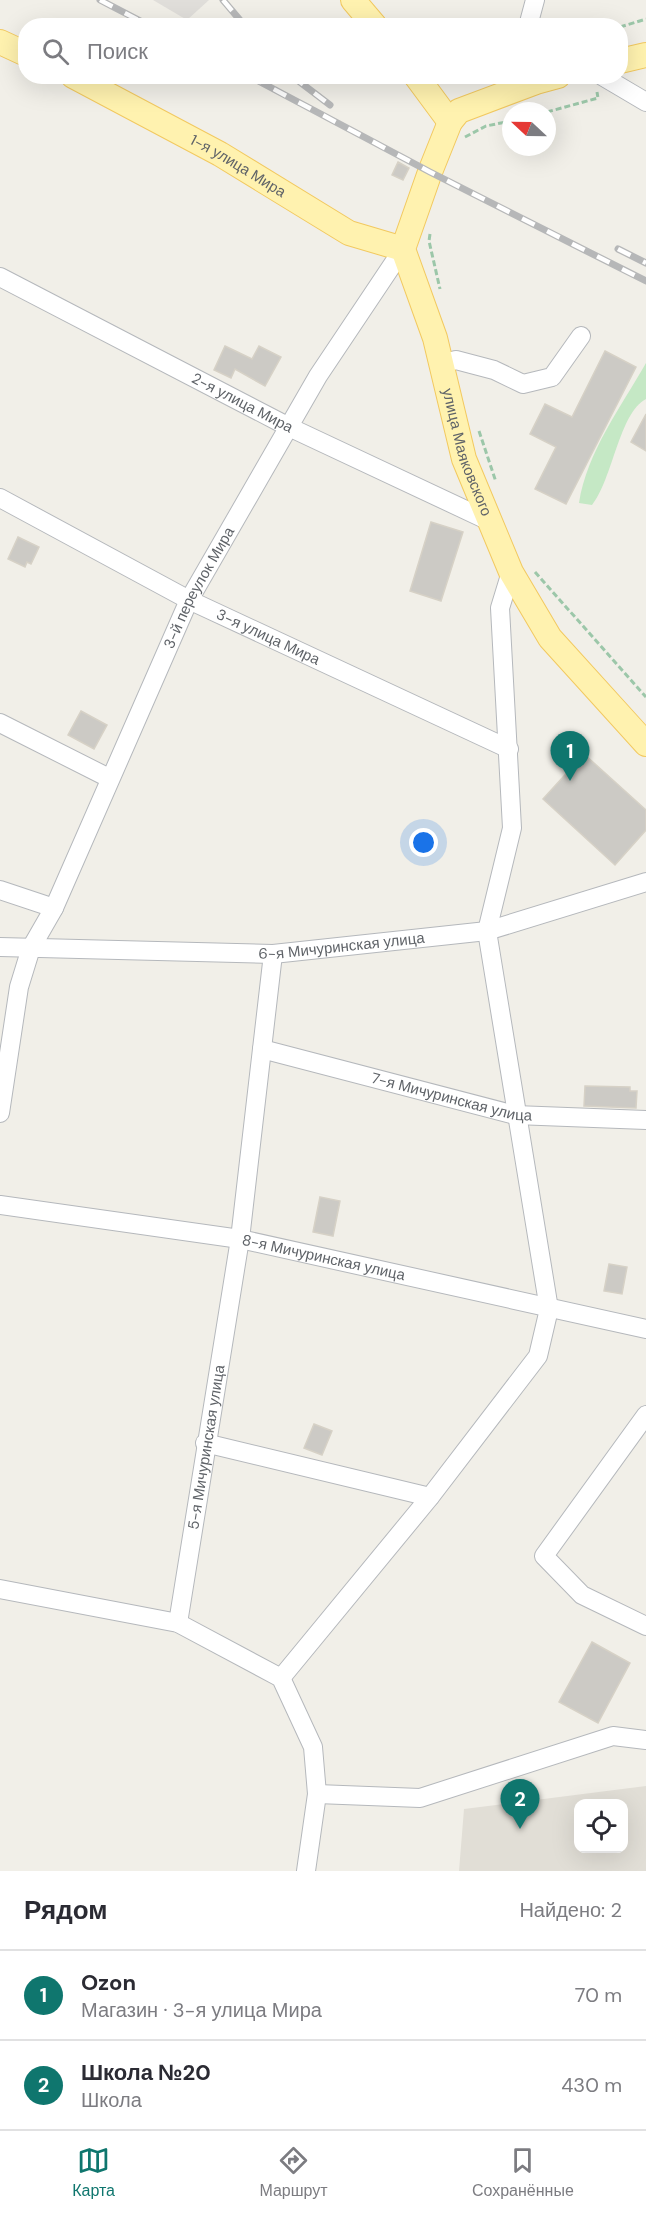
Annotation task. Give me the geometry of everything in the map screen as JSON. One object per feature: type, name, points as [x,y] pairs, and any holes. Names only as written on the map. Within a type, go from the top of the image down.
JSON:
[{"type":"main road","points":[[353,0],[368,18]]},
{"type":"main road","points":[[1,44],[18,51]]},
{"type":"main road","points":[[628,59],[646,55]]},
{"type":"main road","name":"1-я улица Мира","points":[[88,84],[220,154],[350,233],[404,249]]},
{"type":"main road","points":[[422,84],[455,131]]},
{"type":"main road","points":[[404,249],[455,131],[459,111],[513,84]]},
{"type":"main road","name":"улица Маяковского","points":[[404,249],[435,338],[464,459],[488,520],[521,570],[550,638],[646,744]]},
{"type":"street","points":[[530,18],[535,0]]},
{"type":"street","points":[[604,84],[646,102]]},
{"type":"street","name":"3-й переулок Мира","points":[[0,1113],[19,987],[31,948],[54,908],[109,778],[189,600],[318,376],[404,249]]},
{"type":"street","name":"2-я улица Мира","points":[[0,277],[289,427],[488,520]]},
{"type":"street","points":[[440,364],[456,360],[494,370],[523,384],[552,377],[581,336]]},
{"type":"street","name":"3-я улица Мира","points":[[0,498],[189,600],[509,749]]},
{"type":"street","points":[[281,1678],[430,1497],[538,1356],[549,1309],[515,1115],[487,931],[512,828],[500,608],[521,570]]},
{"type":"street","points":[[0,723],[109,778]]},
{"type":"street","name":"6-я Мичуринская улица","points":[[0,947],[273,954],[487,931],[646,882]]},
{"type":"street","points":[[0,890],[54,908]]},
{"type":"street","name":"5-я Мичуринская улица","points":[[178,1623],[205,1443],[240,1239],[273,954]]},
{"type":"street","name":"7-я Мичуринская улица","points":[[262,1049],[515,1115],[646,1120]]},
{"type":"street","name":"8-я Мичуринская улица","points":[[0,1206],[240,1239],[646,1329]]},
{"type":"street","points":[[646,1415],[544,1556],[582,1595],[646,1626]]},
{"type":"street","points":[[205,1443],[430,1497]]},
{"type":"street","points":[[0,1589],[178,1623],[281,1678],[313,1747],[317,1794],[306,1871]]},
{"type":"street","points":[[317,1794],[420,1798],[613,1736],[646,1740]]},
{"type":"path","points":[[628,25],[646,19]]},
{"type":"path","points":[[556,110],[598,98],[599,84]]},
{"type":"path","points":[[455,131],[502,123]]},
{"type":"path","points":[[431,231],[429,241],[441,295]]},
{"type":"path","points":[[478,429],[496,483]]},
{"type":"path","points":[[521,570],[646,697]]},
{"type":"shaded area","points":[[153,0],[209,0],[189,18],[184,18]]},
{"type":"shaded area","points":[[646,1786],[646,1871],[459,1871],[464,1809]]},
{"type":"green space","points":[[646,363],[646,399],[629,418],[606,479],[592,505],[579,503],[583,484],[597,448]]},
{"type":"building","points":[[398,162],[409,168],[403,180],[392,175]]},
{"type":"building","points":[[225,346],[252,359],[259,346],[281,357],[265,386],[235,369],[231,378],[214,370]]},
{"type":"building","points":[[605,351],[636,367],[566,504],[535,489],[556,447],[530,434],[545,404],[572,417]]},
{"type":"building","points":[[646,414],[646,451],[631,442]]},
{"type":"building","points":[[431,522],[463,532],[441,601],[410,591]]},
{"type":"building","points":[[18,537],[39,547],[31,564],[27,562],[25,567],[8,559]]},
{"type":"building","points":[[81,711],[107,725],[94,749],[68,735]]},
{"type":"building","points":[[584,754],[646,810],[646,830],[615,865],[543,799]]},
{"type":"building","points":[[585,1086],[630,1087],[630,1091],[637,1091],[636,1108],[584,1106]]},
{"type":"building","points":[[320,1197],[340,1201],[333,1236],[313,1232]]},
{"type":"building","points":[[609,1264],[627,1267],[622,1294],[604,1291]]},
{"type":"building","points":[[314,1424],[332,1431],[322,1455],[304,1448]]},
{"type":"building","points":[[592,1642],[630,1663],[598,1723],[559,1702]]},
{"type":"railway","points":[[100,0],[135,18]]},
{"type":"railway","points":[[223,0],[238,18]]},
{"type":"railway","points":[[264,84],[430,172],[646,281]]},
{"type":"railway","points":[[302,84],[330,105]]},
{"type":"railway","points":[[618,249],[646,263]]},
{"type":"place","name":"Ozon","points":[[570,781]]},
{"type":"place","name":"Школа №20","points":[[520,1829]]}]
